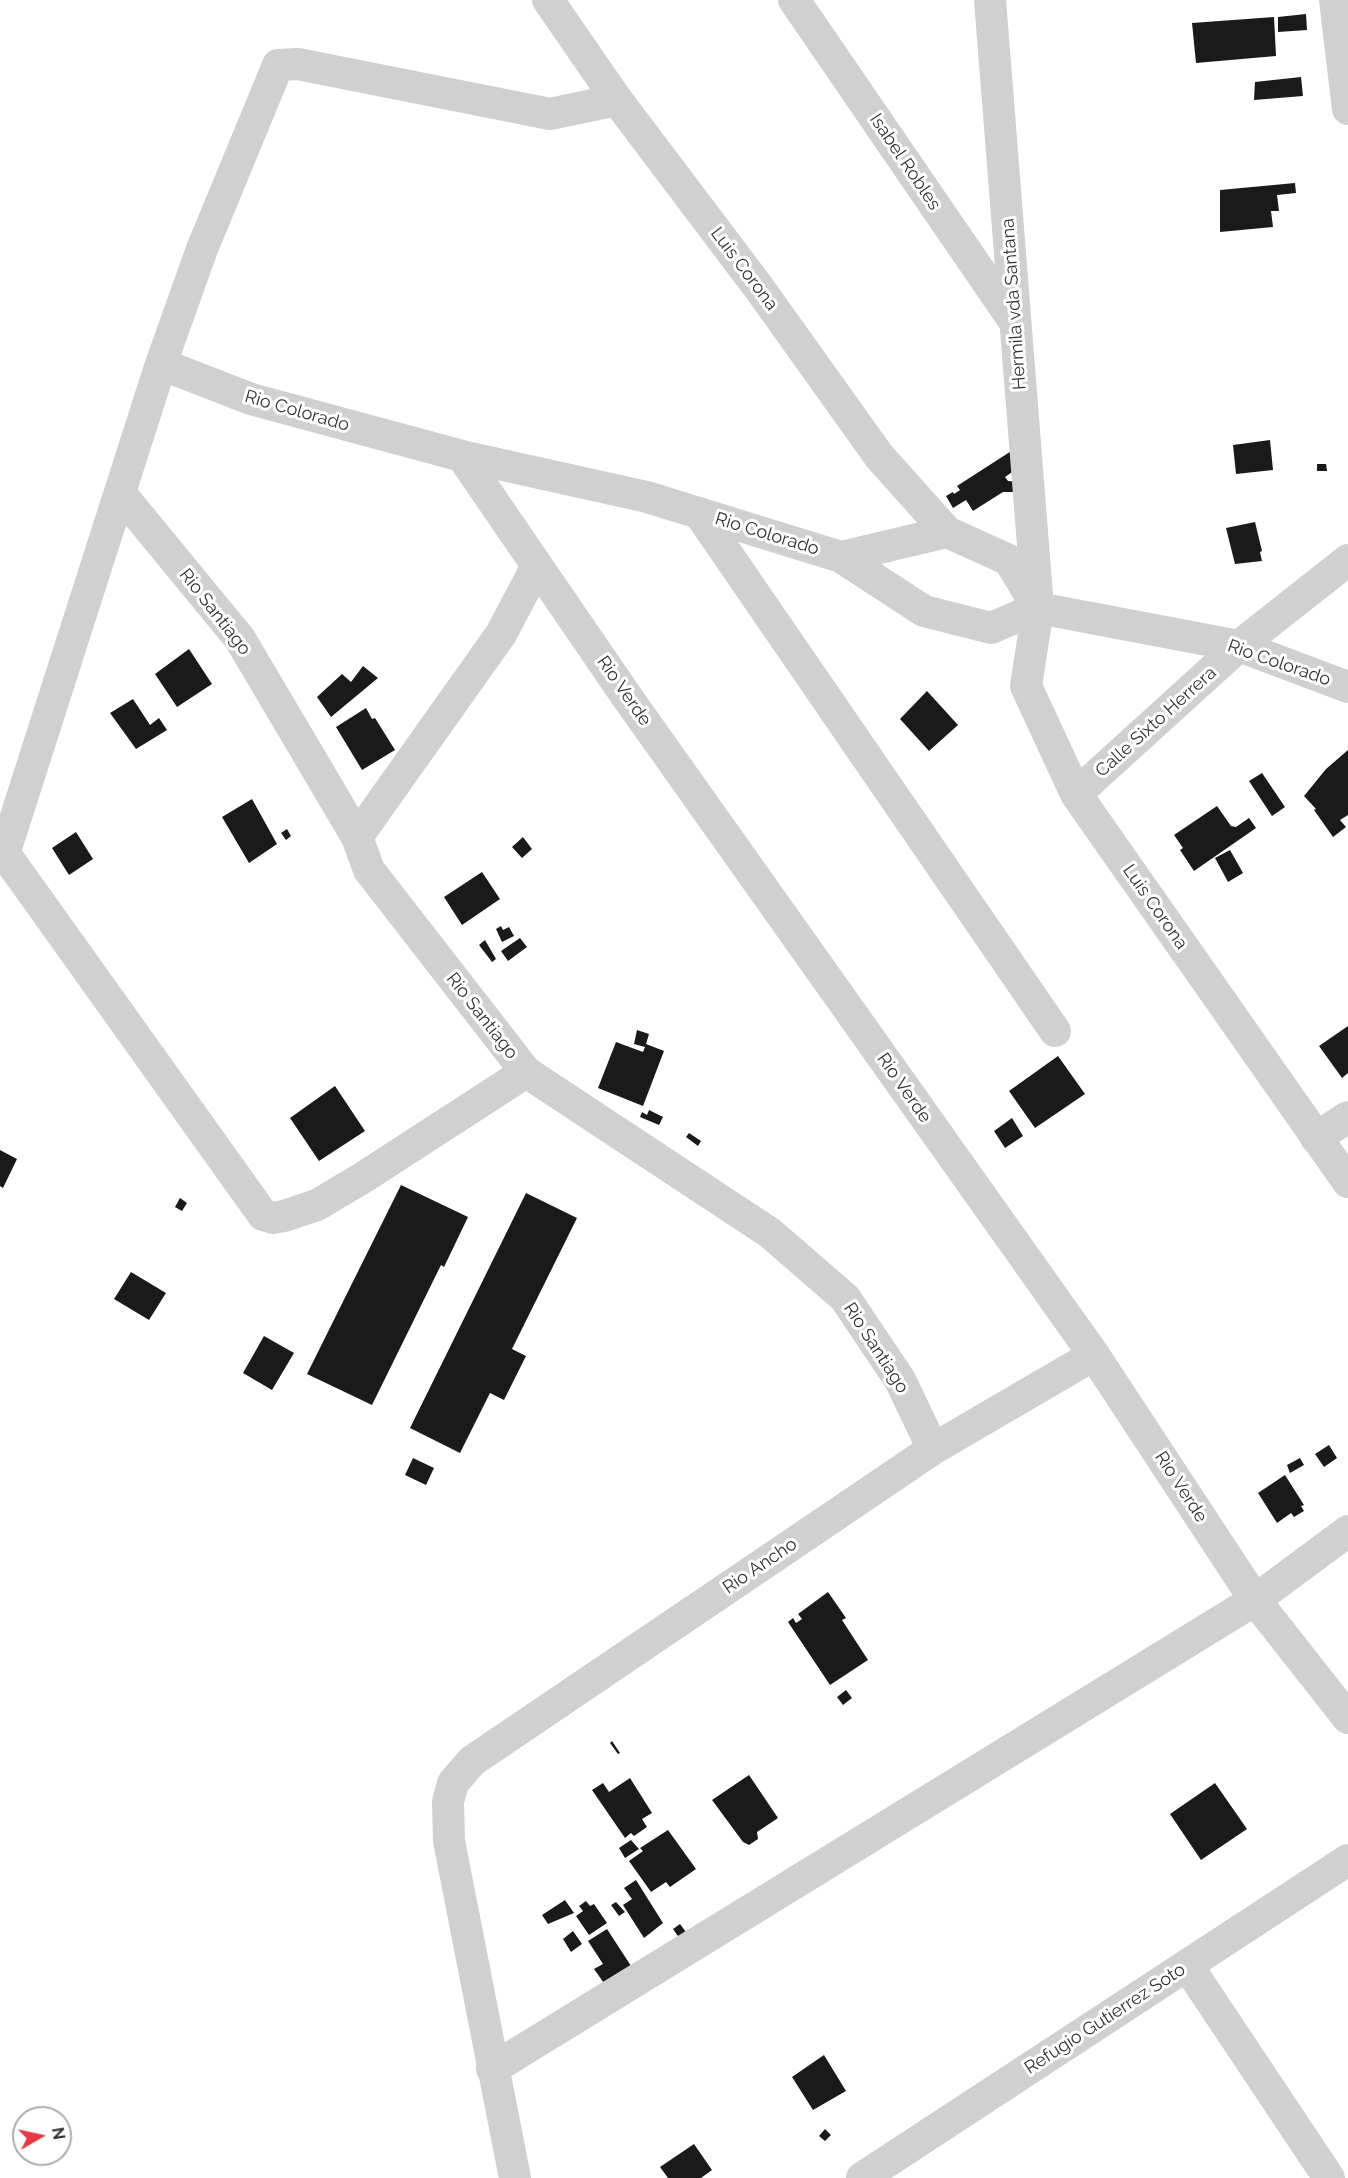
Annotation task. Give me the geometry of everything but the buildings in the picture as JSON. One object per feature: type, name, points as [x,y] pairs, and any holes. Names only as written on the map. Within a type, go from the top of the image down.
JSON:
[{"type":"street","name":"Luis Corona","points":[[549,0],[616,100],[759,288],[879,456],[947,532]]},
{"type":"street","name":"Isabel Robles","points":[[794,0],[1016,324]]},
{"type":"street","name":"Hermila vda Santana","points":[[990,0],[1038,608]]},
{"type":"street","points":[[1335,0],[1348,109]]},
{"type":"street","points":[[526,1072],[364,1177],[317,1204],[284,1216],[273,1218],[263,1215],[2,850],[161,364],[202,249],[278,65],[298,64],[550,114],[616,100]]},
{"type":"street","name":"Rio Colorado","points":[[161,364],[251,399],[462,456],[647,497],[841,557],[947,532]]},
{"type":"street","name":"Rio Verde","points":[[462,456],[537,566],[1094,1355],[1255,1600],[1348,1718]]},
{"type":"street","name":"Rio Santiago","points":[[120,493],[240,639],[307,757],[357,837],[369,870],[391,902],[526,1072],[770,1233],[845,1298],[900,1380],[933,1449]]},
{"type":"street","points":[[699,513],[1055,1032]]},
{"type":"street","points":[[841,557],[924,611],[991,628],[1038,608],[1009,560],[947,532]]},
{"type":"street","name":"Calle Sixto Herrera","points":[[1076,794],[1239,646],[1348,560]]},
{"type":"street","points":[[357,837],[501,634],[537,566]]},
{"type":"street","name":"Luis Corona","points":[[1038,608],[1026,686],[1076,794],[1348,1182]]},
{"type":"street","name":"Rio Colorado","points":[[1038,608],[1239,646],[1348,687]]},
{"type":"street","points":[[1316,1138],[1348,1117]]},
{"type":"street","name":"Rio Ancho","points":[[492,2070],[449,1841],[448,1802],[453,1783],[472,1761],[933,1449],[1094,1355]]},
{"type":"street","points":[[515,2178],[492,2070],[1255,1600],[1348,1531]]},
{"type":"street","name":"Refugio Gutierrez Soto","points":[[862,2178],[1348,1860]]},
{"type":"street","points":[[1187,1965],[1329,2178]]}]
